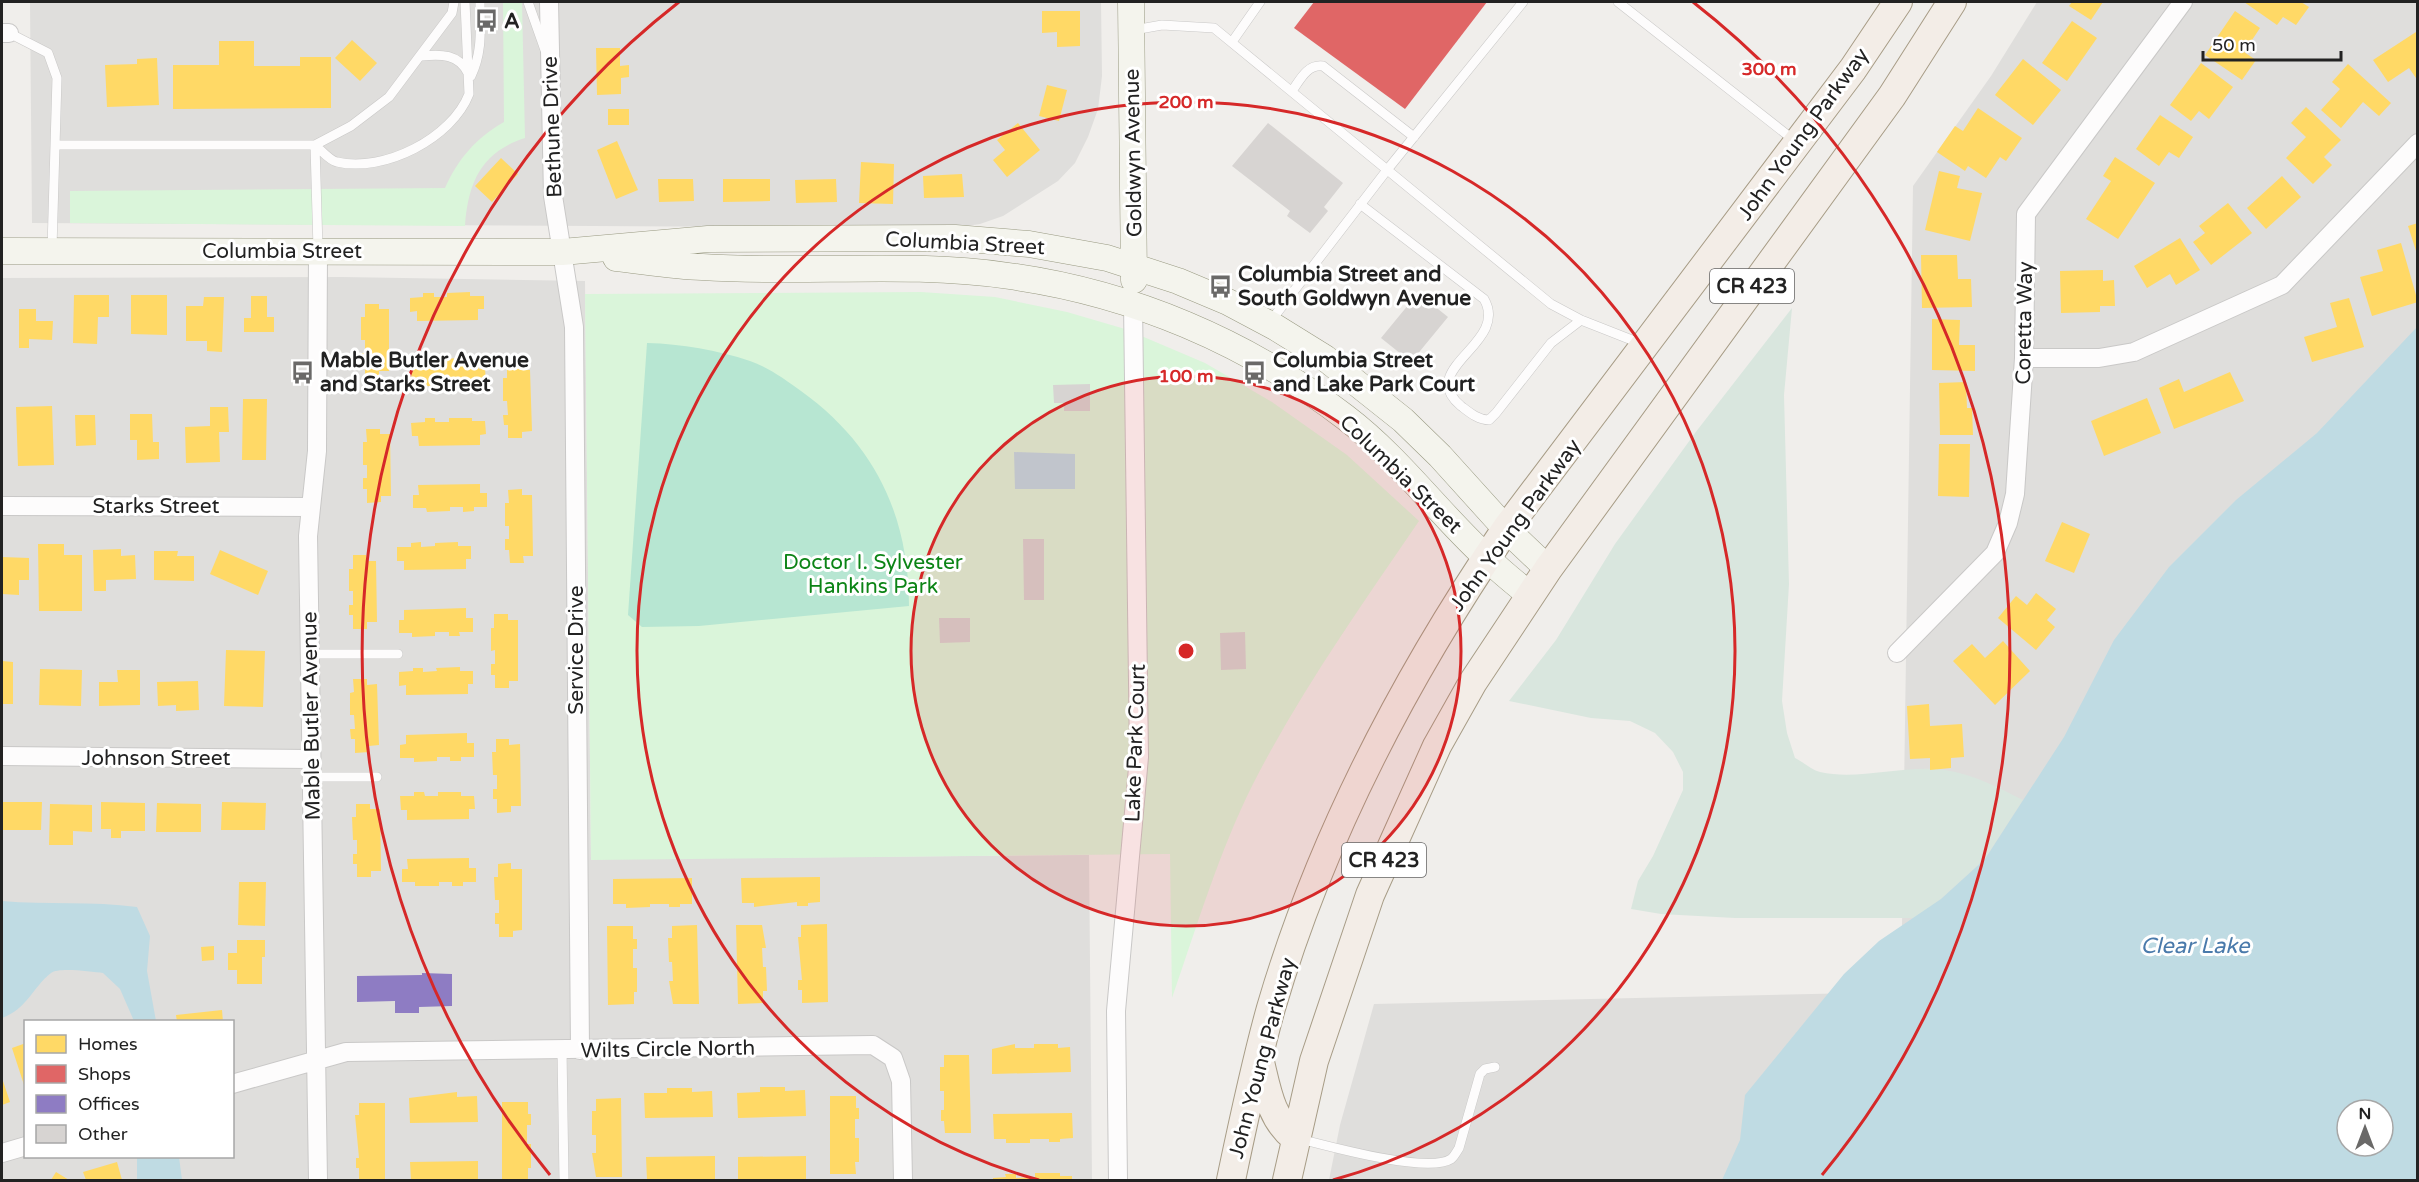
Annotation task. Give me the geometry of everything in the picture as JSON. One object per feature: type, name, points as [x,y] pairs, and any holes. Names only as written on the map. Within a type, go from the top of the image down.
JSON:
[{"type":"main road","name":"John Young Parkway","points":[[1231,1180],[1258,1057],[1291,948],[1340,824],[1393,714],[1456,603],[1506,529],[1647,346],[1853,69],[1898,2]]},
{"type":"main road","name":"CR 423","points":[[1287,1180],[1314,1061],[1341,975],[1370,895],[1395,835],[1458,710],[1503,633],[1892,96],[1952,2]]},
{"type":"main road","points":[[1258,1057],[1270,1103],[1285,1130],[1295,1138]]},
{"type":"street","name":"Bethune Drive","points":[[549,2],[554,196],[562,252]]},
{"type":"street","name":"Goldwyn Avenue","points":[[1131,2],[1133,304]]},
{"type":"street","name":"Coretta Way","points":[[1898,653],[1995,553],[2008,523],[2016,494],[2024,358],[2026,214],[2183,2]]},
{"type":"street","points":[[2024,358],[2099,358],[2134,352],[2283,285],[2418,143]]},
{"type":"street","name":"Columbia Street","points":[[2,251],[562,252],[708,238],[955,238],[1039,246],[1134,266],[1178,281],[1269,324],[1325,358],[1403,420],[1440,456],[1506,529],[1548,569]]},
{"type":"street","name":"Mable Butler Avenue","points":[[318,252],[317,451],[308,536],[318,1180]]},
{"type":"street","name":"Columbia Street","points":[[562,252],[702,267],[971,272],[1053,283],[1133,304],[1208,333],[1243,351],[1318,397],[1348,419],[1387,454],[1486,558],[1530,595]]},
{"type":"street","name":"Service Drive","points":[[562,252],[574,327],[571,1050]]},
{"type":"street","name":"Lake Park Court","points":[[1118,1180],[1116,1011],[1139,757],[1133,304]]},
{"type":"street","name":"Starks Street","points":[[2,506],[311,507]]},
{"type":"street","name":"Johnson Street","points":[[2,756],[312,768]]},
{"type":"street","name":"Wilts Circle North","points":[[234,1083],[346,1052],[873,1045],[893,1059],[901,1081],[903,1180]]},
{"type":"street","points":[[2,1153],[24,1147]]},
{"type":"lane","points":[[57,145],[315,145],[351,126],[389,97],[423,56],[452,13],[454,2]]},
{"type":"lane","points":[[315,145],[335,162],[359,163],[411,152],[442,132],[464,108],[469,94],[465,2]]},
{"type":"lane","points":[[470,78],[479,60],[481,47],[480,2]]},
{"type":"lane","points":[[528,2],[550,64]]},
{"type":"lane","points":[[1232,42],[1260,2]]},
{"type":"lane","points":[[1269,324],[1360,204],[1523,2]]},
{"type":"lane","points":[[1618,2],[1797,143]]},
{"type":"lane","points":[[1132,30],[1162,25],[1214,28],[1551,304],[1581,320],[1647,346]]},
{"type":"lane","points":[[5,33],[48,53],[57,78],[57,145],[52,251]]},
{"type":"lane","points":[[423,56],[441,54],[457,59],[464,65],[470,78]]},
{"type":"lane","points":[[1292,92],[1309,69],[1315,65],[1323,66],[1414,137]]},
{"type":"lane","points":[[315,145],[318,252]]},
{"type":"lane","points":[[1360,204],[1484,299],[1489,308],[1489,317],[1482,336],[1449,373],[1447,382],[1449,390],[1459,404],[1481,420],[1489,420],[1497,413],[1551,343],[1581,320]]},
{"type":"lane","points":[[310,654],[398,654]]},
{"type":"lane","points":[[312,768],[377,777]]},
{"type":"lane","points":[[564,1180],[571,1050]]},
{"type":"lane","points":[[1295,1138],[1357,1154],[1424,1163],[1444,1161],[1452,1158],[1459,1148],[1480,1074],[1485,1069],[1495,1067]]},
{"type":"shaded area","points":[[30,2],[1101,2],[1102,76],[1098,109],[1088,137],[1075,163],[1058,181],[1003,216],[980,224],[953,228],[32,223]]},
{"type":"shaded area","points":[[2037,2],[2417,2],[2417,1180],[1329,1180],[1340,1125],[1374,1004],[1901,992],[1913,186],[1991,76]]},
{"type":"shaded area","points":[[342,277],[585,281],[591,859],[1089,855],[1092,1180],[2,1180],[2,278]]},
{"type":"shaded area","points":[[1792,308],[1784,395],[1789,584],[1782,701],[1787,733],[1795,758],[1817,771],[1835,774],[1866,774],[1914,769],[1945,770],[1976,778],[2023,800],[1985,859],[1941,899],[1916,918],[1735,918],[1661,914],[1631,909],[1638,881],[1653,856],[1683,790],[1683,772],[1673,752],[1655,733],[1630,721],[1591,718],[1509,701],[1556,640],[1615,544],[1695,433]]},
{"type":"green space","points":[[503,2],[522,2],[525,138],[497,152],[480,171],[469,196],[465,226],[70,223],[70,191],[445,188],[462,159],[476,142],[504,122]]},
{"type":"green space","name":"Doctor I. Sylvester Hankins Park","points":[[921,292],[995,297],[1067,312],[1125,329],[1205,363],[1272,402],[1347,455],[1419,521],[1311,683],[1253,784],[1219,863],[1172,998],[1170,854],[591,860],[585,294]]},
{"type":"green space","points":[[647,343],[699,348],[757,364],[801,391],[849,434],[868,459],[883,485],[894,512],[903,542],[909,606],[699,626],[642,627],[628,615]]},
{"type":"water","name":"Clear Lake","points":[[2417,327],[2417,1180],[1722,1180],[1740,1140],[1745,1095],[1844,974],[1879,941],[1941,899],[1985,859],[2064,737],[2114,640],[2169,567],[2236,500],[2317,433]]},
{"type":"water","points":[[1014,452],[1075,454],[1075,489],[1015,489]]},
{"type":"water","points":[[2,901],[137,907],[150,936],[147,971],[156,1020],[134,1020],[120,989],[103,973],[68,970],[51,973],[18,1009],[2,1018]]},
{"type":"water","points":[[137,1158],[179,1158],[182,1180],[137,1180]]},
{"type":"building: Homes","points":[[2072,2],[2103,2],[2091,20],[2069,6]]},
{"type":"building: Homes","points":[[2244,2],[2301,2],[2309,7],[2296,25],[2283,17],[2277,25]]},
{"type":"building: Homes","points":[[1042,11],[1080,11],[1080,46],[1057,47],[1057,32],[1042,33]]},
{"type":"building: Homes","points":[[2235,11],[2260,28],[2244,52],[2256,60],[2242,80],[2205,55]]},
{"type":"building: Homes","points":[[2072,21],[2097,38],[2067,81],[2042,63]]},
{"type":"building: Homes","points":[[2416,32],[2418,76],[2416,78],[2409,68],[2388,82],[2373,60]]},
{"type":"building: Homes","points":[[352,40],[377,63],[360,81],[335,58]]},
{"type":"building: Homes","points":[[219,41],[254,41],[254,66],[300,66],[300,57],[331,57],[331,108],[173,109],[173,65],[219,65]]},
{"type":"building: Homes","points":[[596,48],[620,48],[620,66],[629,65],[629,77],[621,78],[621,94],[597,95]]},
{"type":"building: Homes","points":[[157,58],[159,105],[107,107],[105,65],[137,64],[137,59]]},
{"type":"building: Homes","points":[[2023,59],[2061,90],[2033,125],[1995,95]]},
{"type":"building: Homes","points":[[2201,63],[2233,87],[2209,119],[2199,111],[2191,121],[2170,105]]},
{"type":"building: Homes","points":[[2348,64],[2391,103],[2379,116],[2363,102],[2341,128],[2321,110],[2340,89],[2332,82]]},
{"type":"building: Homes","points":[[1047,85],[1067,90],[1059,121],[1039,116]]},
{"type":"building: Homes","points":[[2306,107],[2341,140],[2324,157],[2332,165],[2313,184],[2286,158],[2306,137],[2291,123]]},
{"type":"building: Homes","points":[[1978,108],[2022,138],[2006,161],[2000,157],[1986,178],[1968,166],[1965,171],[1937,152],[1955,126],[1963,131]]},
{"type":"building: Homes","points":[[608,109],[629,109],[629,125],[608,125]]},
{"type":"building: Homes","points":[[2160,115],[2193,137],[2179,158],[2169,152],[2159,166],[2136,149]]},
{"type":"building: Homes","points":[[1018,123],[1040,150],[1007,177],[993,160],[1005,150],[997,140]]},
{"type":"building: Homes","points":[[617,141],[638,190],[616,199],[597,150]]},
{"type":"building: Homes","points":[[2115,157],[2155,183],[2118,239],[2086,219],[2111,181],[2103,176]]},
{"type":"building: Homes","points":[[501,158],[518,174],[492,202],[475,186]]},
{"type":"building: Homes","points":[[861,162],[894,164],[893,204],[859,203]]},
{"type":"building: Homes","points":[[1939,171],[1960,176],[1957,188],[1982,193],[1970,241],[1925,230]]},
{"type":"building: Homes","points":[[962,174],[964,197],[924,198],[923,176]]},
{"type":"building: Homes","points":[[2282,176],[2301,197],[2266,229],[2247,208]]},
{"type":"building: Homes","points":[[658,179],[693,179],[694,201],[659,202]]},
{"type":"building: Homes","points":[[723,179],[770,179],[770,201],[723,202]]},
{"type":"building: Homes","points":[[836,179],[837,202],[796,203],[795,180]]},
{"type":"building: Homes","points":[[2228,203],[2252,233],[2211,265],[2193,242],[2205,233],[2199,226]]},
{"type":"building: Homes","points":[[2418,223],[2418,254],[2417,254],[2408,226]]},
{"type":"building: Homes","points":[[2180,238],[2200,270],[2176,285],[2170,274],[2147,288],[2134,266]]},
{"type":"building: Homes","points":[[2401,243],[2418,302],[2372,316],[2360,277],[2383,271],[2377,250]]},
{"type":"building: Homes","points":[[1921,255],[1957,255],[1958,279],[1971,279],[1972,307],[1922,308]]},
{"type":"building: Homes","points":[[2103,270],[2103,281],[2114,280],[2115,306],[2100,306],[2100,312],[2061,313],[2060,271]]},
{"type":"building: Homes","points":[[470,292],[470,296],[484,296],[484,309],[478,309],[478,320],[417,321],[417,311],[410,312],[410,298],[423,297],[423,293],[434,293],[434,297],[447,297],[447,293]]},
{"type":"building: Homes","points":[[74,295],[109,295],[109,317],[98,317],[97,344],[73,343]]},
{"type":"building: Homes","points":[[131,295],[167,295],[167,335],[131,334]]},
{"type":"building: Homes","points":[[251,296],[267,296],[267,317],[274,317],[274,332],[244,332],[244,318],[251,318]]},
{"type":"building: Homes","points":[[204,297],[224,297],[222,352],[207,351],[207,341],[186,341],[186,306],[203,306]]},
{"type":"building: Homes","points":[[2349,298],[2364,347],[2312,362],[2304,337],[2337,327],[2330,303]]},
{"type":"building: Homes","points":[[365,304],[379,304],[379,309],[389,309],[389,371],[379,371],[379,377],[365,377],[365,364],[361,364],[361,353],[365,353],[365,340],[361,340],[361,317],[365,317]]},
{"type":"building: Homes","points":[[19,309],[36,309],[36,321],[53,321],[52,340],[29,339],[29,348],[19,348]]},
{"type":"building: Homes","points":[[1932,319],[1960,320],[1959,345],[1975,345],[1975,371],[1932,370]]},
{"type":"building: Homes","points":[[479,358],[479,369],[485,368],[486,382],[472,382],[472,386],[462,386],[462,382],[448,382],[448,386],[425,386],[425,383],[412,383],[411,369],[417,369],[417,359]]},
{"type":"building: Homes","points":[[520,364],[520,370],[530,370],[532,431],[522,432],[522,438],[508,438],[508,425],[504,425],[503,415],[508,415],[507,401],[503,401],[503,378],[507,378],[507,365]]},
{"type":"building: Homes","points":[[2230,372],[2244,401],[2174,429],[2159,388],[2179,379],[2184,392]]},
{"type":"building: Homes","points":[[1966,382],[1967,408],[1972,408],[1973,435],[1940,435],[1939,383]]},
{"type":"building: Homes","points":[[2147,398],[2161,433],[2104,456],[2091,421]]},
{"type":"building: Homes","points":[[243,399],[267,399],[266,460],[242,460]]},
{"type":"building: Homes","points":[[52,406],[54,465],[18,466],[16,407]]},
{"type":"building: Homes","points":[[210,407],[228,407],[229,432],[219,432],[220,462],[186,463],[185,427],[210,426]]},
{"type":"building: Homes","points":[[130,414],[152,414],[153,442],[159,442],[159,459],[137,460],[137,440],[130,440]]},
{"type":"building: Homes","points":[[75,415],[95,415],[96,445],[76,446]]},
{"type":"building: Homes","points":[[425,418],[435,418],[435,422],[449,422],[449,418],[472,418],[472,421],[485,421],[486,434],[480,435],[480,445],[419,446],[418,436],[412,436],[411,423],[425,422]]},
{"type":"building: Homes","points":[[366,429],[380,429],[380,434],[390,434],[391,496],[381,496],[381,502],[367,503],[367,489],[363,489],[363,478],[367,478],[367,465],[363,465],[363,442],[367,442]]},
{"type":"building: Homes","points":[[1939,444],[1970,444],[1969,497],[1938,496]]},
{"type":"building: Homes","points":[[480,484],[480,493],[487,493],[487,507],[474,507],[474,511],[463,512],[463,507],[450,507],[450,511],[427,512],[426,508],[413,508],[413,495],[419,495],[418,485]]},
{"type":"building: Homes","points":[[522,489],[522,495],[532,495],[533,556],[523,556],[524,563],[510,563],[509,550],[505,550],[505,539],[509,539],[509,526],[505,526],[505,503],[509,503],[508,490]]},
{"type":"building: Homes","points":[[2062,522],[2090,534],[2074,573],[2045,561]]},
{"type":"building: Homes","points":[[421,542],[421,547],[435,546],[435,543],[458,542],[458,546],[471,546],[471,559],[466,559],[466,569],[404,570],[404,561],[397,561],[397,547],[411,547],[411,543]]},
{"type":"building: Homes","points":[[38,544],[64,544],[64,555],[82,555],[82,611],[39,611]]},
{"type":"building: Homes","points":[[121,549],[121,556],[135,555],[136,579],[106,580],[106,591],[94,591],[93,550]]},
{"type":"building: Homes","points":[[220,550],[268,571],[258,595],[210,574]]},
{"type":"building: Homes","points":[[154,551],[178,551],[177,556],[194,556],[194,581],[154,580]]},
{"type":"building: Homes","points":[[353,555],[366,555],[366,561],[376,561],[377,622],[367,622],[367,629],[353,629],[353,615],[349,615],[349,605],[353,605],[353,591],[349,591],[349,569],[353,569]]},
{"type":"building: Homes","points":[[2,557],[29,558],[29,580],[19,580],[19,595],[2,594]]},
{"type":"building: Homes","points":[[2036,593],[2056,609],[2047,620],[2055,627],[2036,650],[1998,618],[2016,596],[2027,605]]},
{"type":"building: Homes","points":[[466,608],[466,618],[473,618],[473,632],[459,632],[460,636],[449,636],[449,632],[435,632],[435,636],[412,637],[412,633],[399,633],[399,620],[404,620],[404,610]]},
{"type":"building: Homes","points":[[494,614],[508,614],[508,620],[518,620],[518,681],[509,681],[509,688],[495,688],[495,675],[491,675],[491,664],[495,664],[495,650],[491,651],[491,628],[494,628]]},
{"type":"building: Homes","points":[[2003,641],[2030,671],[1995,705],[1953,661],[1972,644],[1985,658]]},
{"type":"building: Homes","points":[[226,650],[265,651],[263,707],[224,706]]},
{"type":"building: Homes","points":[[2,661],[13,662],[13,704],[2,704]]},
{"type":"building: Homes","points":[[460,667],[460,671],[473,671],[473,684],[468,684],[468,694],[406,695],[406,685],[399,686],[399,672],[413,671],[413,668],[423,668],[423,672],[437,671],[436,668]]},
{"type":"building: Homes","points":[[40,669],[82,670],[81,706],[39,705]]},
{"type":"building: Homes","points":[[117,670],[140,670],[140,705],[99,706],[99,682],[118,682]]},
{"type":"building: Homes","points":[[353,679],[367,679],[367,685],[377,684],[379,745],[369,746],[369,752],[355,753],[355,739],[351,739],[350,729],[355,729],[354,715],[350,715],[350,693],[354,692]]},
{"type":"building: Homes","points":[[198,681],[199,710],[176,711],[176,705],[158,706],[157,682]]},
{"type":"building: Homes","points":[[1929,704],[1930,726],[1962,724],[1964,757],[1951,758],[1951,768],[1930,770],[1930,758],[1910,759],[1907,706]]},
{"type":"building: Homes","points":[[467,733],[467,743],[474,743],[474,757],[461,757],[461,761],[450,761],[450,757],[437,757],[437,761],[414,762],[414,758],[400,758],[400,745],[406,744],[406,735]]},
{"type":"building: Homes","points":[[496,739],[509,739],[509,745],[520,744],[521,806],[511,806],[511,812],[497,813],[497,799],[493,799],[493,789],[497,789],[497,775],[493,775],[492,752],[496,752]]},
{"type":"building: Homes","points":[[414,792],[424,792],[425,796],[438,796],[438,792],[461,792],[461,796],[474,796],[475,809],[469,809],[469,819],[407,820],[407,810],[401,810],[400,796],[414,796]]},
{"type":"building: Homes","points":[[2,802],[42,802],[41,830],[2,830]]},
{"type":"building: Homes","points":[[101,802],[145,803],[145,831],[121,831],[121,838],[111,838],[111,829],[101,829]]},
{"type":"building: Homes","points":[[222,802],[266,803],[265,830],[221,830]]},
{"type":"building: Homes","points":[[157,803],[201,804],[201,832],[156,832]]},
{"type":"building: Homes","points":[[50,804],[92,805],[92,832],[73,831],[73,845],[49,845]]},
{"type":"building: Homes","points":[[356,804],[370,804],[370,809],[380,809],[381,871],[371,871],[371,877],[357,877],[357,864],[353,864],[353,854],[357,854],[357,840],[353,840],[352,817],[356,817]]},
{"type":"building: Homes","points":[[469,858],[469,868],[476,868],[476,882],[463,882],[463,886],[452,886],[452,882],[439,882],[439,886],[415,886],[415,882],[402,882],[402,869],[408,869],[407,859]]},
{"type":"building: Homes","points":[[511,863],[511,869],[522,869],[522,930],[513,931],[513,937],[499,937],[499,924],[495,924],[495,913],[499,913],[499,900],[495,900],[494,877],[498,877],[498,864]]},
{"type":"building: Homes","points":[[820,877],[820,902],[808,903],[808,906],[797,906],[797,902],[754,907],[754,903],[742,903],[741,878]]},
{"type":"building: Homes","points":[[692,878],[692,904],[669,907],[669,904],[650,904],[650,907],[626,908],[626,904],[613,904],[613,879]]},
{"type":"building: Homes","points":[[239,882],[266,882],[265,926],[238,925]]},
{"type":"building: Homes","points":[[827,924],[828,1002],[802,1003],[802,990],[798,990],[798,980],[802,980],[798,937],[801,937],[801,925]]},
{"type":"building: Homes","points":[[697,925],[699,1004],[673,1004],[669,981],[673,981],[668,938],[672,938],[672,926]]},
{"type":"building: Homes","points":[[736,925],[762,925],[766,948],[762,948],[767,991],[763,991],[763,1003],[738,1004]]},
{"type":"building: Homes","points":[[607,926],[633,926],[633,939],[637,939],[637,949],[633,949],[633,968],[637,968],[637,992],[634,992],[634,1004],[608,1005]]},
{"type":"building: Homes","points":[[237,940],[265,940],[265,957],[262,957],[262,984],[237,984],[237,970],[228,970],[228,953],[237,953]]},
{"type":"building: Homes","points":[[214,946],[214,960],[202,961],[201,947]]},
{"type":"building: Homes","points":[[222,1010],[223,1020],[177,1020],[176,1015]]},
{"type":"building: Homes","points":[[24,1044],[24,1085],[12,1048]]},
{"type":"building: Homes","points":[[1015,1044],[1015,1048],[1034,1048],[1034,1044],[1058,1044],[1058,1048],[1070,1047],[1071,1072],[992,1074],[992,1049]]},
{"type":"building: Homes","points":[[944,1055],[969,1055],[971,1133],[945,1133],[944,1121],[941,1121],[941,1110],[944,1110],[944,1091],[940,1091],[940,1067],[944,1067]]},
{"type":"building: Homes","points":[[2,1078],[10,1102],[2,1105]]},
{"type":"building: Homes","points":[[760,1087],[785,1087],[785,1091],[805,1090],[806,1116],[738,1118],[737,1093],[760,1092]]},
{"type":"building: Homes","points":[[667,1088],[692,1088],[692,1092],[712,1091],[713,1117],[645,1118],[644,1093],[667,1093]]},
{"type":"building: Homes","points":[[457,1092],[457,1097],[477,1096],[478,1122],[410,1123],[409,1098]]},
{"type":"building: Homes","points":[[830,1096],[856,1096],[859,1119],[855,1119],[855,1138],[859,1138],[859,1162],[855,1162],[856,1174],[830,1174]]},
{"type":"building: Homes","points":[[621,1098],[622,1177],[596,1177],[592,1153],[596,1153],[596,1135],[592,1135],[592,1111],[596,1111],[596,1099]]},
{"type":"building: Homes","points":[[502,1102],[528,1102],[531,1125],[527,1125],[527,1144],[531,1144],[531,1168],[528,1168],[528,1180],[502,1180]]},
{"type":"building: Homes","points":[[359,1103],[385,1103],[385,1180],[359,1180],[359,1168],[356,1168],[356,1158],[359,1158],[355,1115],[359,1115]]},
{"type":"building: Homes","points":[[1072,1113],[1073,1138],[1060,1139],[1060,1142],[1049,1142],[1049,1139],[1030,1139],[1030,1143],[1006,1143],[1006,1139],[994,1139],[993,1114]]},
{"type":"building: Homes","points":[[715,1156],[715,1180],[647,1180],[646,1157]]},
{"type":"building: Homes","points":[[806,1156],[806,1180],[738,1180],[738,1157]]},
{"type":"building: Homes","points":[[478,1161],[478,1180],[411,1180],[410,1162]]},
{"type":"building: Homes","points":[[117,1162],[122,1180],[86,1180],[83,1172]]},
{"type":"building: Homes","points":[[56,1172],[69,1180],[51,1180]]},
{"type":"building: Homes","points":[[1035,1173],[1060,1173],[1060,1176],[1072,1176],[1072,1180],[993,1180],[993,1178],[1006,1177],[1005,1174],[1016,1174],[1016,1178],[1035,1177]]},
{"type":"building: Shops","points":[[1314,2],[1487,2],[1405,109],[1294,28]]},
{"type":"building: Offices","points":[[422,973],[452,974],[452,1006],[419,1007],[419,1013],[395,1013],[395,1001],[357,1002],[357,976],[422,975]]},
{"type":"building: Other","points":[[1268,123],[1343,183],[1324,207],[1328,211],[1310,233],[1287,216],[1290,211],[1232,166]]},
{"type":"building: Other","points":[[1418,293],[1448,317],[1411,362],[1381,338]]},
{"type":"building: Other","points":[[1090,384],[1090,411],[1064,411],[1064,403],[1054,403],[1053,385]]},
{"type":"building: Other","points":[[1023,539],[1044,539],[1044,600],[1024,600]]},
{"type":"building: Other","points":[[939,618],[970,618],[970,642],[940,643]]},
{"type":"building: Other","points":[[1245,632],[1246,669],[1221,670],[1220,633]]},
{"type":"place","name":"A","points":[[486,21]]},
{"type":"place","name":"Columbia Street and South Goldwyn Avenue","points":[[1220,286]]},
{"type":"place","name":"Mable Butler Avenue and Starks Street","points":[[302,372]]},
{"type":"place","name":"Columbia Street and Lake Park Court","points":[[1255,372]]}]
